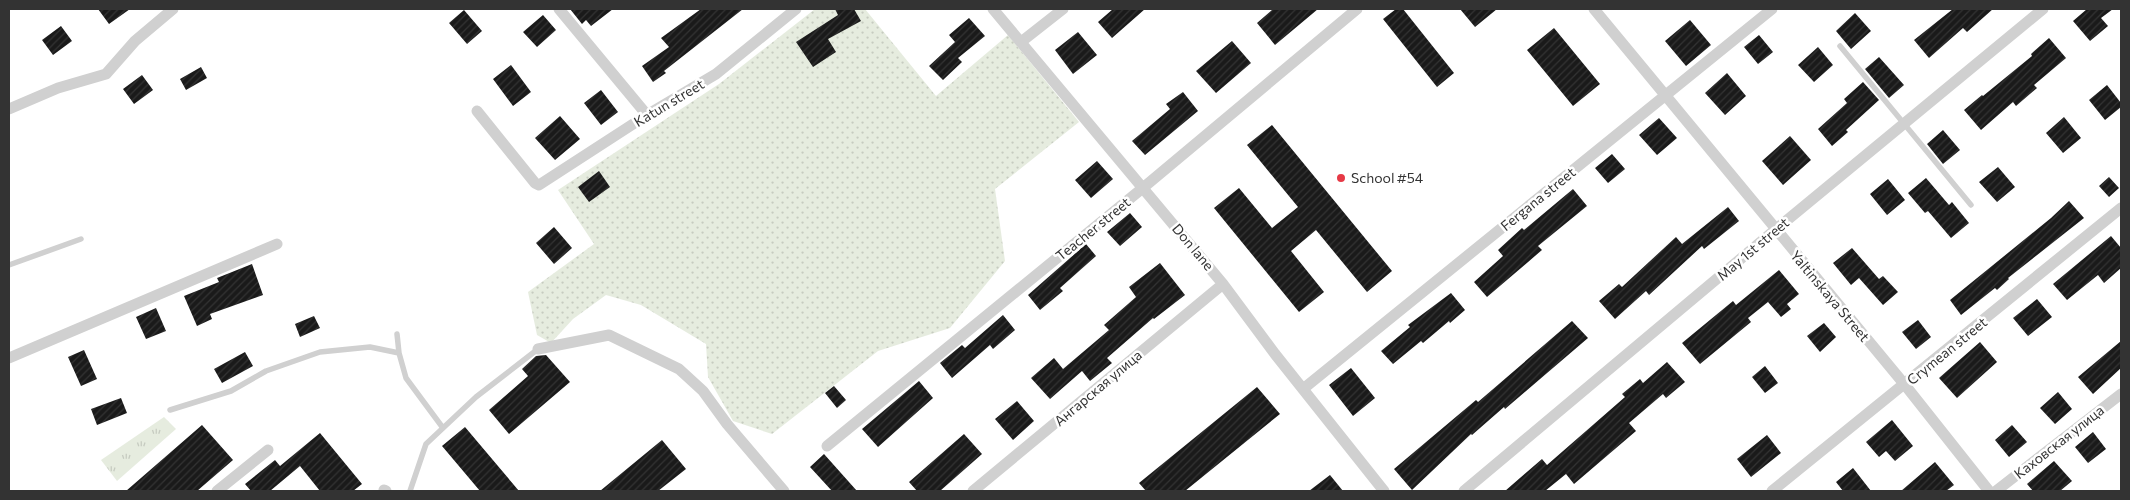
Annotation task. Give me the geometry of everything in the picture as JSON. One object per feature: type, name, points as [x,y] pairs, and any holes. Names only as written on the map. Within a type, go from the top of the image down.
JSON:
[{"type":"street","points":[[9,109],[58,88],[106,74],[135,41],[173,9]]},
{"type":"street","points":[[559,9],[648,115]]},
{"type":"street","name":"Don lane","points":[[993,9],[1144,187],[1223,284],[1384,491]]},
{"type":"street","points":[[1021,42],[1063,9]]},
{"type":"street","name":"Teacher street","points":[[828,446],[1144,187],[1357,9]]},
{"type":"street","name":"Yaltinskaya Street","points":[[1594,9],[1905,385],[1989,491]]},
{"type":"street","name":"Fergana street","points":[[1303,389],[1772,9]]},
{"type":"street","name":"May 1st street","points":[[1464,491],[1775,230],[2044,9]]},
{"type":"street","name":"Katun street","points":[[477,111],[539,186],[648,115],[716,74],[793,10]]},
{"type":"street","name":"Crymean street","points":[[1772,491],[2121,208]]},
{"type":"street","points":[[9,358],[277,244]]},
{"type":"street","name":"Ангарская улица","points":[[973,491],[1223,284]]},
{"type":"street","points":[[538,348],[609,335],[679,369],[702,391],[784,491]]},
{"type":"street","name":"Каховская улица","points":[[1996,491],[2121,394]]},
{"type":"street","points":[[217,491],[268,450]]},
{"type":"lane","points":[[1840,46],[1971,205]]},
{"type":"lane","points":[[9,265],[81,239]]},
{"type":"lane","points":[[397,334],[399,353],[406,378],[442,428]]},
{"type":"lane","points":[[170,410],[231,391],[266,371],[320,352],[370,348],[399,353]]},
{"type":"lane","points":[[410,491],[426,444],[476,397],[538,348]]},
{"type":"green space","points":[[815,9],[865,9],[936,96],[1008,35],[1079,122],[995,189],[1005,261],[950,328],[878,351],[772,434],[733,421],[708,377],[706,344],[641,305],[606,295],[573,319],[551,343],[537,335],[528,292],[594,244],[558,190],[719,84]]},
{"type":"green space","points":[[164,417],[176,429],[117,481],[101,460]]},
{"type":"building","points":[[98,9],[130,9],[109,24]]},
{"type":"building","points":[[570,9],[613,9],[591,26],[586,20],[582,24]]},
{"type":"building","points":[[701,9],[743,9],[664,71],[666,73],[653,82],[642,66],[669,47],[661,38]]},
{"type":"building","points":[[835,9],[854,9],[861,21],[828,39],[836,52],[813,67],[796,42],[838,15]]},
{"type":"building","points":[[1113,9],[1145,9],[1112,38],[1098,22]]},
{"type":"building","points":[[1273,9],[1318,9],[1275,45],[1257,23]]},
{"type":"building","points":[[1396,9],[1403,9],[1454,73],[1437,87],[1383,19]]},
{"type":"building","points":[[1460,9],[1497,9],[1475,27]]},
{"type":"building","points":[[1953,9],[1993,9],[1967,32],[1963,28],[1929,58],[1914,40]]},
{"type":"building","points":[[2087,9],[2113,9],[2101,18],[2108,26],[2090,41],[2073,21]]},
{"type":"building","points":[[464,10],[482,31],[467,44],[449,23]]},
{"type":"building","points":[[1855,13],[1871,31],[1851,49],[1836,31]]},
{"type":"building","points":[[543,15],[556,30],[537,47],[523,32]]},
{"type":"building","points":[[969,18],[985,36],[958,58],[962,62],[943,80],[929,66],[955,42],[949,35]]},
{"type":"building","points":[[1690,20],[1711,45],[1686,66],[1665,41]]},
{"type":"building","points":[[61,26],[72,41],[53,55],[42,40]]},
{"type":"building","points":[[1554,28],[1600,84],[1573,106],[1527,50]]},
{"type":"building","points":[[1078,32],[1097,55],[1073,74],[1055,50]]},
{"type":"building","points":[[1759,35],[1773,52],[1758,64],[1744,47]]},
{"type":"building","points":[[2049,38],[2066,58],[2034,85],[2037,88],[2016,106],[2013,102],[1981,130],[1964,110],[2032,56],[2031,54]]},
{"type":"building","points":[[1232,41],[1251,63],[1216,93],[1196,71]]},
{"type":"building","points":[[1818,47],[1833,65],[1814,82],[1798,65]]},
{"type":"building","points":[[1879,57],[1904,85],[1889,98],[1865,69]]},
{"type":"building","points":[[511,65],[531,92],[513,106],[493,79]]},
{"type":"building","points":[[201,67],[207,78],[186,90],[180,79]]},
{"type":"building","points":[[1727,73],[1746,96],[1725,115],[1705,93]]},
{"type":"building","points":[[142,75],[153,90],[134,104],[123,89]]},
{"type":"building","points":[[1863,82],[1879,100],[1846,130],[1848,132],[1832,146],[1818,129],[1847,103],[1844,99]]},
{"type":"building","points":[[2107,85],[2121,103],[2121,107],[2105,120],[2089,100]]},
{"type":"building","points":[[601,90],[618,112],[601,125],[584,103]]},
{"type":"building","points":[[1183,92],[1198,111],[1145,155],[1132,141],[1170,109],[1166,104]]},
{"type":"building","points":[[560,116],[580,139],[555,160],[535,138]]},
{"type":"building","points":[[2064,117],[2081,138],[2063,153],[2046,133]]},
{"type":"building","points":[[1659,118],[1677,138],[1657,155],[1639,135]]},
{"type":"building","points":[[1272,125],[1392,271],[1367,292],[1316,230],[1291,251],[1324,292],[1299,312],[1214,208],[1239,188],[1272,228],[1298,207],[1247,145]]},
{"type":"building","points":[[1943,130],[1960,150],[1943,164],[1927,144]]},
{"type":"building","points":[[1790,136],[1811,160],[1783,185],[1762,161]]},
{"type":"building","points":[[1612,154],[1625,169],[1608,183],[1595,168]]},
{"type":"building","points":[[1097,161],[1113,179],[1091,198],[1075,180]]},
{"type":"building","points":[[1998,167],[2015,187],[1997,202],[1979,182]]},
{"type":"building","points":[[599,171],[610,187],[589,202],[578,187]]},
{"type":"building","points":[[2109,177],[2119,188],[2109,197],[2099,186]]},
{"type":"building","points":[[1926,178],[1949,205],[1952,202],[1969,223],[1951,238],[1928,211],[1925,213],[1908,193]]},
{"type":"building","points":[[1888,179],[1905,200],[1887,215],[1870,194]]},
{"type":"building","points":[[1573,189],[1587,206],[1538,246],[1542,250],[1487,297],[1474,282],[1503,256],[1498,250],[1522,228],[1524,230]]},
{"type":"building","points":[[2069,201],[2084,218],[2008,278],[1997,290],[1995,288],[1961,315],[1950,300],[2051,218]]},
{"type":"building","points":[[1728,207],[1739,221],[1704,249],[1702,246],[1649,295],[1646,291],[1615,319],[1599,301],[1619,284],[1622,287],[1676,237],[1682,244]]},
{"type":"building","points":[[1130,213],[1142,227],[1120,246],[1107,232]]},
{"type":"building","points":[[554,227],[572,248],[554,264],[536,243]]},
{"type":"building","points":[[2111,236],[2121,248],[2121,268],[2104,283],[2098,275],[2067,300],[2053,284]]},
{"type":"building","points":[[1086,244],[1096,256],[1060,288],[1063,291],[1040,310],[1028,295]]},
{"type":"building","points":[[1852,248],[1879,279],[1883,276],[1898,292],[1883,305],[1859,278],[1851,285],[1833,263]]},
{"type":"building","points":[[1160,263],[1185,295],[1153,318],[1107,358],[1112,363],[1090,381],[1082,371],[1050,399],[1031,378],[1054,358],[1063,369],[1109,330],[1104,325],[1136,297],[1129,287]]},
{"type":"building","points":[[252,264],[263,295],[210,314],[212,319],[197,326],[184,296],[219,282],[217,278]]},
{"type":"building","points":[[1779,270],[1799,294],[1787,304],[1791,309],[1781,317],[1768,302],[1748,318],[1751,322],[1700,364],[1682,343],[1733,301],[1736,305]]},
{"type":"building","points":[[1451,293],[1465,310],[1423,343],[1421,341],[1393,364],[1381,351],[1410,327],[1408,325]]},
{"type":"building","points":[[2037,299],[2052,317],[2028,336],[2013,318]]},
{"type":"building","points":[[156,308],[166,331],[146,339],[136,317]]},
{"type":"building","points":[[1003,315],[1015,330],[993,349],[990,345],[952,378],[940,363],[962,345],[965,348]]},
{"type":"building","points":[[314,316],[320,328],[300,337],[295,324]]},
{"type":"building","points":[[1918,320],[1931,337],[1916,349],[1902,332]]},
{"type":"building","points":[[1572,321],[1588,338],[1505,409],[1504,407],[1471,434],[1412,490],[1394,469],[1476,400],[1478,402]]},
{"type":"building","points":[[1824,323],[1836,337],[1820,352],[1807,336]]},
{"type":"building","points":[[2121,341],[2121,368],[2093,394],[2078,377]]},
{"type":"building","points":[[1980,342],[1997,362],[1957,398],[1939,378]]},
{"type":"building","points":[[84,350],[97,379],[81,386],[68,357]]},
{"type":"building","points":[[245,352],[253,366],[222,383],[214,369]]},
{"type":"building","points":[[546,355],[570,382],[509,434],[489,410],[528,376],[522,369],[536,356]]},
{"type":"building","points":[[1667,362],[1685,382],[1666,398],[1663,394],[1629,423],[1636,431],[1574,484],[1566,474],[1545,491],[1505,491],[1542,459],[1547,465],[1625,397],[1622,394],[1640,379],[1643,383]]},
{"type":"building","points":[[1765,366],[1778,383],[1765,393],[1752,377]]},
{"type":"building","points":[[1351,368],[1375,398],[1353,416],[1329,385]]},
{"type":"building","points":[[919,381],[933,398],[878,447],[862,429]]},
{"type":"building","points":[[834,386],[846,400],[837,408],[825,393]]},
{"type":"building","points":[[1257,387],[1280,414],[1185,491],[1146,491],[1139,483]]},
{"type":"building","points":[[2058,392],[2072,409],[2055,424],[2040,408]]},
{"type":"building","points":[[121,398],[127,413],[97,425],[91,409]]},
{"type":"building","points":[[1017,401],[1034,421],[1013,440],[995,419]]},
{"type":"building","points":[[1892,420],[1913,446],[1895,461],[1886,451],[1879,457],[1866,442]]},
{"type":"building","points":[[202,425],[233,460],[197,491],[126,491]]},
{"type":"building","points":[[2012,425],[2027,442],[2009,457],[1995,440]]},
{"type":"building","points":[[465,427],[519,491],[480,491],[442,446]]},
{"type":"building","points":[[2093,432],[2106,449],[2088,463],[2075,447]]},
{"type":"building","points":[[320,433],[362,484],[353,491],[320,491],[300,466],[270,491],[251,491],[245,484],[275,460],[280,466]]},
{"type":"building","points":[[964,434],[982,454],[940,491],[917,491],[909,482]]},
{"type":"building","points":[[1767,435],[1781,453],[1751,477],[1737,459]]},
{"type":"building","points":[[662,440],[686,469],[658,491],[600,491]]},
{"type":"building","points":[[824,454],[857,491],[832,491],[810,467]]},
{"type":"building","points":[[2054,461],[2072,481],[2060,491],[2033,491],[2027,484]]},
{"type":"building","points":[[1935,462],[1954,485],[1946,491],[1901,491]]},
{"type":"building","points":[[1853,468],[1871,491],[1843,491],[1836,482]]},
{"type":"building","points":[[1330,475],[1343,491],[1309,491]]},
{"type":"place","name":"School #54","points":[[1341,178]]}]
